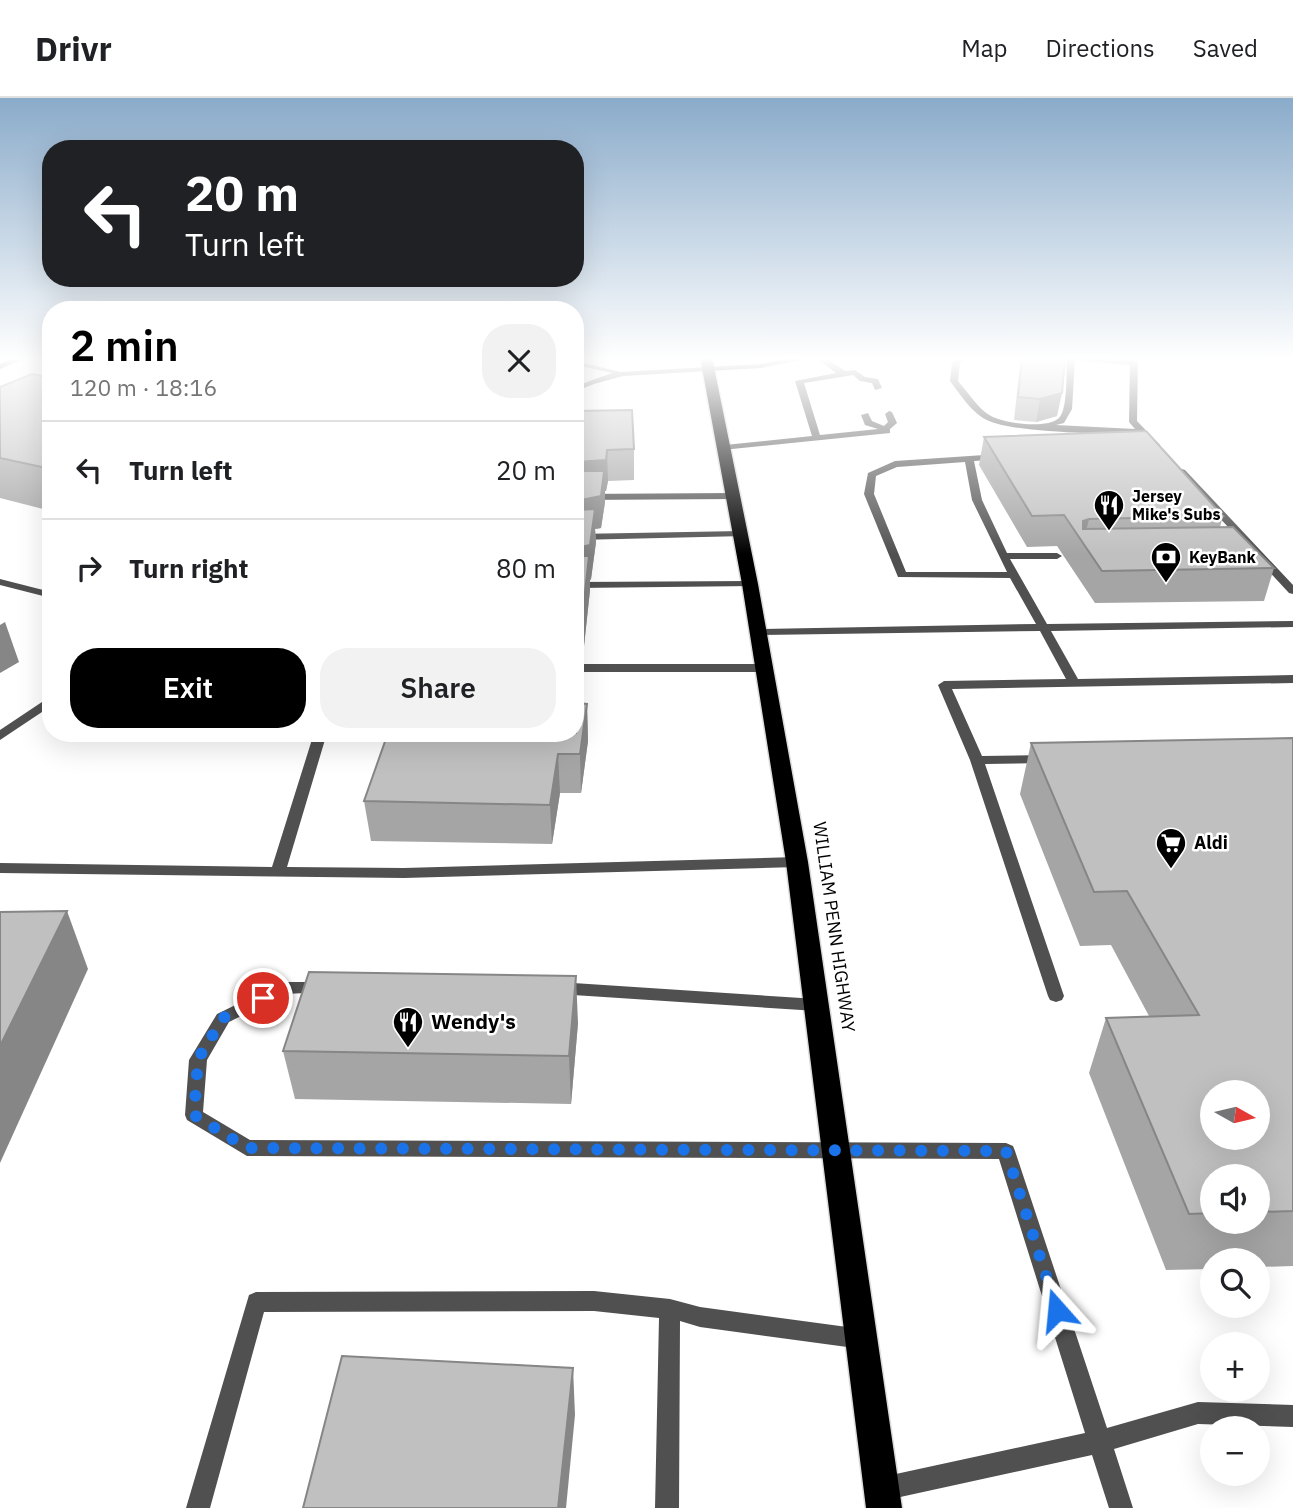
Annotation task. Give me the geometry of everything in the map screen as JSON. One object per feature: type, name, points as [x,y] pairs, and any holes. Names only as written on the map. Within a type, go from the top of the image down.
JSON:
[{"type":"highway","name":"WILLIAM PENN HIGHWAY","points":[[720,423],[766,668],[797,862],[883,1499]]},
{"type":"street","points":[[812,423],[817,439]]},
{"type":"street","points":[[868,423],[885,429]]},
{"type":"street","points":[[725,448],[887,431],[885,429],[893,423]]},
{"type":"street","points":[[1003,423],[1142,432]]},
{"type":"street","points":[[1040,426],[1053,423]]},
{"type":"street","points":[[1134,423],[1161,450],[1147,451]]},
{"type":"street","points":[[1010,457],[895,464],[871,475],[869,494],[902,575],[1013,575]]},
{"type":"street","points":[[969,458],[977,500],[1003,556],[1074,682]]},
{"type":"street","points":[[1170,460],[1293,591]]},
{"type":"street","points":[[584,497],[734,496]]},
{"type":"street","points":[[584,537],[741,534]]},
{"type":"street","points":[[1246,552],[1259,552]]},
{"type":"street","points":[[1003,556],[1027,556],[1057,556],[1027,556]]},
{"type":"street","points":[[0,582],[42,594]]},
{"type":"street","points":[[584,585],[750,584]]},
{"type":"street","points":[[759,632],[1293,624]]},
{"type":"street","points":[[584,668],[766,668]]},
{"type":"street","points":[[1056,996],[977,760],[944,685],[1293,679]]},
{"type":"street","points":[[0,736],[42,706]]},
{"type":"street","points":[[278,872],[318,742]]},
{"type":"street","points":[[977,760],[1059,759]]},
{"type":"street","points":[[0,868],[404,873],[797,862]]},
{"type":"street","points":[[339,988],[283,988],[223,1018],[198,1059],[194,1115],[247,1148],[1006,1151],[1121,1508]]},
{"type":"street","points":[[533,988],[575,988],[817,1005]]},
{"type":"street","points":[[198,1508],[256,1302],[594,1301],[670,1309],[700,1317],[862,1339]]},
{"type":"street","points":[[667,1508],[670,1309]]},
{"type":"street","points":[[883,1499],[1198,1413],[1293,1416]]},
{"type":"building","points":[[0,423],[42,423],[42,467],[0,458]]},
{"type":"building","points":[[584,423],[633,423],[634,449],[607,450],[606,460],[584,461]]},
{"type":"building","points":[[1146,431],[1223,516],[1089,519],[1083,521],[1083,529],[1233,527],[1274,568],[1102,571],[1064,515],[1032,516],[984,437]]},
{"type":"building","points":[[584,471],[604,471],[601,496],[584,499]]},
{"type":"building","points":[[595,509],[590,545],[584,546],[584,510]]},
{"type":"building","points":[[584,556],[589,556],[584,601]]},
{"type":"building","points":[[584,704],[587,704],[584,725]]},
{"type":"building","points":[[1293,738],[1293,1211],[1270,1212],[1270,1164],[1200,1164],[1200,1214],[1189,1214],[1106,1018],[1199,1015],[1127,891],[1094,892],[1031,743]]},
{"type":"building","points":[[385,742],[582,742],[580,754],[558,754],[550,805],[364,801]]},
{"type":"building","points":[[67,911],[0,1046],[0,912]]},
{"type":"building","points":[[309,972],[576,976],[569,1056],[283,1051]]},
{"type":"building","points":[[342,1356],[573,1368],[558,1508],[303,1508]]},
{"type":"place","name":"Jersey Mike's Subs","points":[[1109,532]]},
{"type":"place","name":"KeyBank","points":[[1166,584]]},
{"type":"place","name":"Aldi","points":[[1171,870]]},
{"type":"place","name":"Wendy's","points":[[408,1049]]},
{"type":"route","points":[[263,998],[223,1018],[198,1059],[194,1115],[247,1148],[1006,1151],[1057,1310]]}]
